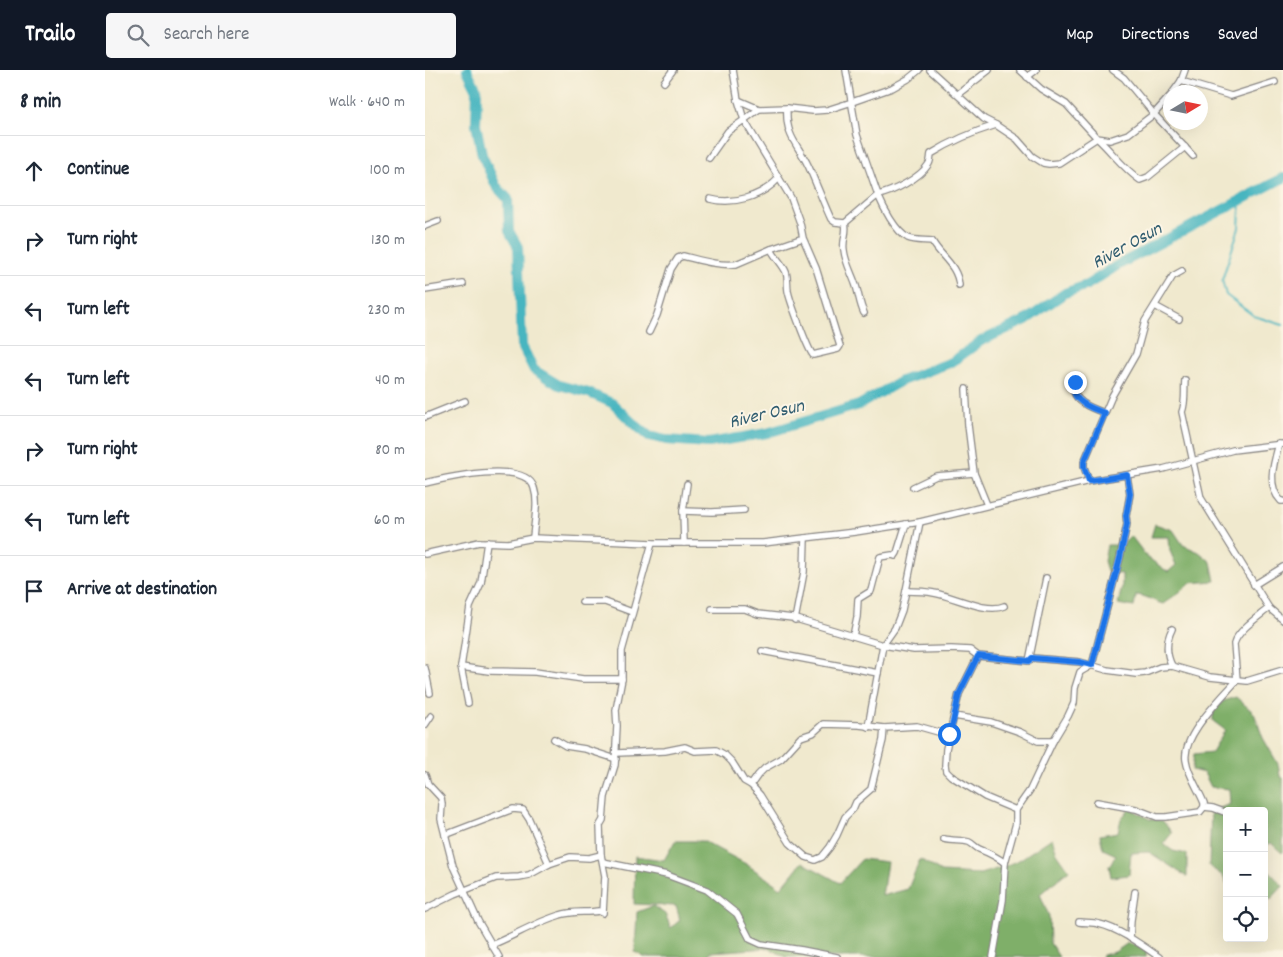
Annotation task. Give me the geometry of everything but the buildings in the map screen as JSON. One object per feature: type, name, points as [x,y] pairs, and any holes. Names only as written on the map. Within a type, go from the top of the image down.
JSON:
[{"type":"street","points":[[664,82],[673,70]]},
{"type":"street","points":[[733,70],[738,100],[744,120],[791,198],[803,238],[812,256],[840,342],[838,349],[812,355],[799,326],[788,290],[785,270],[775,258],[771,249]]},
{"type":"street","points":[[846,70],[857,135],[878,194],[888,215],[908,238],[932,241],[956,271],[959,284]]},
{"type":"street","points":[[738,100],[759,110],[787,108],[821,111],[892,88],[919,70]]},
{"type":"street","points":[[930,70],[984,119],[997,124],[1017,139],[1032,156],[1049,164],[1059,163],[1097,138],[1110,140],[1128,134],[1154,114],[1163,104]]},
{"type":"street","points":[[958,94],[989,70]]},
{"type":"street","points":[[1020,70],[1041,89],[1066,104],[1122,165],[1140,180],[1148,176],[1185,147]]},
{"type":"street","points":[[1027,77],[1036,70]]},
{"type":"street","points":[[1113,70],[1124,78],[1193,156]]},
{"type":"street","points":[[1178,85],[1185,70]]},
{"type":"street","points":[[1181,81],[1231,96],[1275,82]]},
{"type":"street","points":[[787,108],[786,122],[789,132],[811,171],[831,219],[835,222],[845,223],[878,194],[886,193],[914,178],[930,163],[931,154],[969,133],[997,124]]},
{"type":"street","points":[[709,158],[728,131],[759,110]]},
{"type":"street","points":[[710,199],[726,202],[749,197],[765,190],[778,179]]},
{"type":"street","points":[[425,226],[438,221]]},
{"type":"street","points":[[845,223],[847,228],[843,243],[844,254],[855,283],[859,303],[864,313]]},
{"type":"street","points":[[649,332],[657,315],[671,269],[679,258],[683,256],[713,263],[736,264],[803,238]]},
{"type":"street","points":[[1089,481],[1084,462],[1112,396],[1136,354],[1145,321],[1173,276],[1182,271]]},
{"type":"street","points":[[425,290],[463,284]]},
{"type":"street","points":[[1155,306],[1179,319]]},
{"type":"street","points":[[1185,380],[1183,393],[1185,405],[1182,412],[1201,498],[1269,608],[1283,620]]},
{"type":"street","points":[[1075,382],[1074,390],[1079,400],[1105,413]]},
{"type":"street","points":[[966,389],[974,473],[987,504]]},
{"type":"street","points":[[425,417],[465,402]]},
{"type":"street","points":[[425,554],[479,542],[508,543],[533,538],[652,543],[763,543],[805,538],[920,522],[987,504],[1089,481],[1163,469],[1233,450],[1281,444],[1272,466],[1272,476],[1277,497],[1283,501]]},
{"type":"street","points":[[425,483],[456,476],[505,472],[528,479],[534,486],[536,502],[533,538]]},
{"type":"street","points":[[913,487],[936,476],[974,473]]},
{"type":"street","points":[[993,957],[1003,900],[1005,863],[1016,823],[1016,810],[1031,790],[1053,742],[1062,729],[1074,703],[1075,688],[1080,672],[1092,665],[1127,524],[1126,516],[1130,494],[1127,475]]},
{"type":"street","points":[[684,543],[683,511],[687,484]]},
{"type":"street","points":[[683,511],[745,510]]},
{"type":"street","points":[[868,727],[883,645],[895,628],[902,610],[920,522]]},
{"type":"street","points":[[853,636],[858,599],[871,591],[880,557],[895,556],[897,554],[906,524]]},
{"type":"street","points":[[795,620],[804,572],[805,538]]},
{"type":"street","points":[[468,703],[461,667],[470,606],[481,583],[487,542]]},
{"type":"street","points":[[491,945],[547,918],[571,912],[603,913],[605,876],[600,825],[616,756],[617,726],[615,710],[622,679],[622,651],[652,543]]},
{"type":"street","points":[[1254,585],[1283,567]]},
{"type":"street","points":[[1029,661],[1046,578]]},
{"type":"street","points":[[906,591],[933,593],[988,608],[998,609],[1004,606]]},
{"type":"street","points":[[581,602],[605,602],[632,612]]},
{"type":"street","points":[[1097,802],[1137,809],[1157,817],[1200,812],[1205,803],[1186,761],[1189,740],[1215,703],[1237,680],[1234,644],[1236,640],[1269,608]]},
{"type":"street","points":[[712,609],[745,609],[758,614],[793,618],[883,645],[914,650],[951,648],[970,650],[978,656],[1029,661],[1032,658],[1079,662],[1107,670],[1136,674],[1145,673],[1160,667],[1172,666],[1209,677],[1247,681],[1283,670]]},
{"type":"street","points":[[1172,666],[1169,660],[1168,642],[1173,629]]},
{"type":"street","points":[[762,651],[878,673]]},
{"type":"street","points":[[978,656],[959,694],[949,735],[945,765],[947,773],[985,797],[1016,810]]},
{"type":"street","points":[[461,667],[489,671],[535,672],[583,679],[622,679]]},
{"type":"street","points":[[425,668],[430,693]]},
{"type":"street","points":[[425,724],[431,716]]},
{"type":"street","points":[[954,716],[991,722],[1020,732],[1038,741],[1053,742]]},
{"type":"street","points":[[751,785],[765,768],[781,759],[801,737],[813,733],[823,724],[884,728],[917,726],[949,735]]},
{"type":"street","points":[[554,739],[566,746],[616,756],[685,748],[716,750],[732,762],[744,781],[751,785],[790,842],[806,857],[815,860],[822,857],[830,847],[845,817],[853,809],[856,802],[871,789],[883,740],[884,728]]},
{"type":"street","points":[[425,775],[428,784],[441,798],[441,819],[450,858],[460,878],[464,892],[499,957]]},
{"type":"street","points":[[1204,806],[1223,812]]},
{"type":"street","points":[[445,835],[513,809],[523,810],[529,819],[549,864]]},
{"type":"street","points":[[944,839],[971,843],[977,848],[995,855],[1005,863]]},
{"type":"street","points":[[425,909],[455,894],[496,878],[529,875],[549,864],[570,857],[602,858],[667,875],[707,890],[737,914],[750,939],[761,944],[837,957]]},
{"type":"street","points":[[1130,938],[1135,892]]},
{"type":"street","points":[[1079,922],[1099,924],[1130,938],[1159,957]]},
{"type":"green space","points":[[1155,524],[1173,530],[1183,545],[1199,552],[1211,562],[1215,581],[1190,583],[1163,604],[1144,596],[1136,595],[1134,607],[1118,604],[1122,586],[1122,574],[1107,571],[1104,561],[1107,545],[1122,545],[1131,536],[1147,557],[1168,572],[1176,565],[1170,551],[1169,537],[1151,537]]},
{"type":"green space","points":[[1236,697],[1254,713],[1263,738],[1278,764],[1280,776],[1283,778],[1283,852],[1271,843],[1268,844],[1268,807],[1223,807],[1223,876],[1209,866],[1211,812],[1230,804],[1229,789],[1211,787],[1204,773],[1192,770],[1194,754],[1212,752],[1225,730],[1213,721],[1213,711],[1223,701]]},
{"type":"green space","points":[[1130,808],[1149,819],[1163,821],[1172,833],[1163,844],[1173,851],[1187,854],[1187,877],[1149,852],[1131,853],[1129,875],[1111,877],[1109,866],[1116,855],[1103,849],[1100,835],[1118,832],[1121,819]]},
{"type":"green space","points":[[1052,838],[1057,853],[1069,870],[1040,894],[1049,916],[1050,943],[1059,957],[946,957],[945,954],[932,957],[786,957],[769,948],[710,952],[708,957],[644,957],[635,952],[637,912],[653,906],[665,914],[671,928],[680,920],[676,906],[634,904],[635,856],[664,860],[675,841],[703,841],[746,864],[781,888],[802,862],[840,883],[862,859],[887,862],[882,896],[908,889],[920,859],[941,872],[980,874],[1019,860]]},
{"type":"green space","points":[[1268,870],[1283,886],[1272,898],[1268,899]]},
{"type":"green space","points":[[1128,943],[1147,948],[1146,957],[1101,957],[1102,955],[1115,952]]},
{"type":"waterway","name":"River Osun","points":[[467,70],[477,90],[476,124],[482,155],[496,186],[508,199],[509,231],[518,247],[522,346],[534,370],[559,385],[589,393],[612,403],[649,436],[666,440],[709,443],[767,433],[859,405],[901,381],[952,362],[981,341],[1026,320],[1065,293],[1087,285],[1118,265],[1283,178]]},
{"type":"waterway","points":[[1238,202],[1240,209],[1239,228],[1222,280],[1226,295],[1254,316],[1283,325]]},
{"type":"route","points":[[949,734],[959,694],[978,656],[1029,661],[1032,658],[1062,660],[1092,665],[1120,558],[1127,524],[1126,516],[1130,494],[1127,475],[1089,481],[1085,472],[1084,462],[1105,413],[1079,400],[1074,390],[1075,382]]}]
